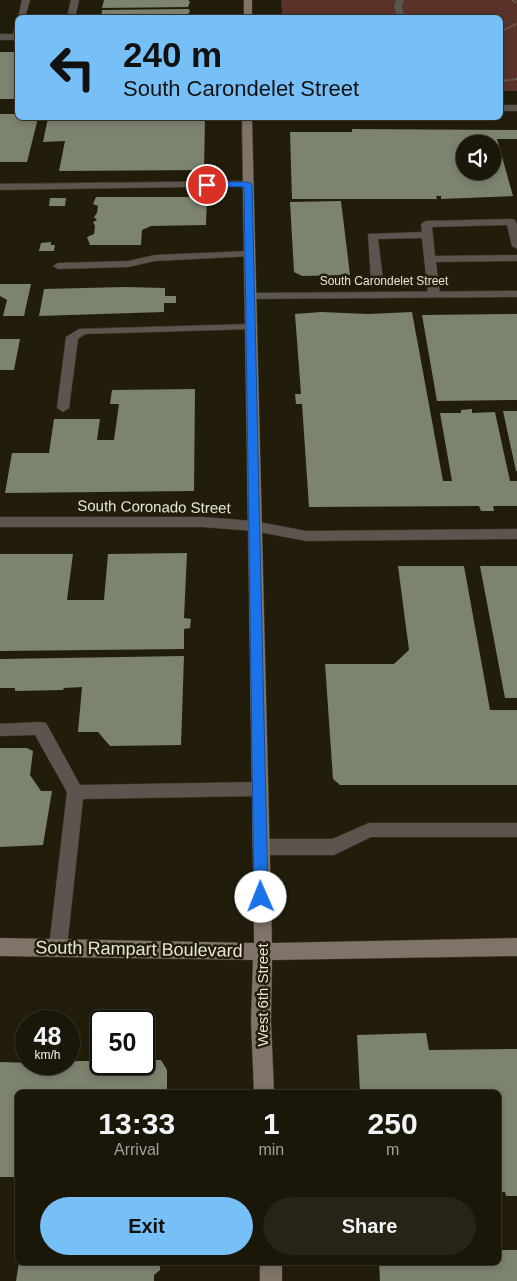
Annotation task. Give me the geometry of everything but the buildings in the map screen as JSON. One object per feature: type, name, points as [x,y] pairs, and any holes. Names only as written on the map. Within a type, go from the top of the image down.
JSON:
[{"type":"main road","points":[[248,0],[248,15]]},
{"type":"main road","name":"West 6th Street","points":[[247,120],[263,952],[261,1021],[264,1090]]},
{"type":"main road","name":"South Rampart Boulevard","points":[[0,947],[263,952],[517,947]]},
{"type":"main road","points":[[271,1265],[271,1281]]},
{"type":"street","points":[[22,15],[26,0]]},
{"type":"street","points":[[72,15],[75,0]]},
{"type":"street","points":[[400,0],[398,6],[400,15]]},
{"type":"street","points":[[0,37],[15,34]]},
{"type":"street","points":[[503,108],[517,108]]},
{"type":"street","points":[[0,187],[248,184]]},
{"type":"street","points":[[434,295],[426,224],[511,222],[517,246]]},
{"type":"street","points":[[377,280],[372,236],[427,236]]},
{"type":"street","points":[[58,266],[128,264],[155,258],[249,254]]},
{"type":"street","points":[[430,260],[517,258]]},
{"type":"street","name":"South Carondelet Street","points":[[251,296],[517,294]]},
{"type":"street","points":[[63,408],[72,337],[84,331],[252,327]]},
{"type":"street","name":"South Coronado Street","points":[[0,522],[202,522],[254,526],[306,536],[517,534]]},
{"type":"street","points":[[0,730],[40,728],[75,792],[58,947]]},
{"type":"street","points":[[75,792],[260,788]]},
{"type":"street","points":[[261,847],[334,847],[369,830],[517,830]]},
{"type":"path","points":[[512,0],[517,3]]},
{"type":"path","points":[[503,30],[517,24]]},
{"type":"path","points":[[503,81],[517,79]]},
{"type":"shaded area","points":[[281,0],[517,0],[517,91],[503,91],[503,15],[282,15]]},
{"type":"route","points":[[207,185],[248,184],[260,746],[261,897]]}]
